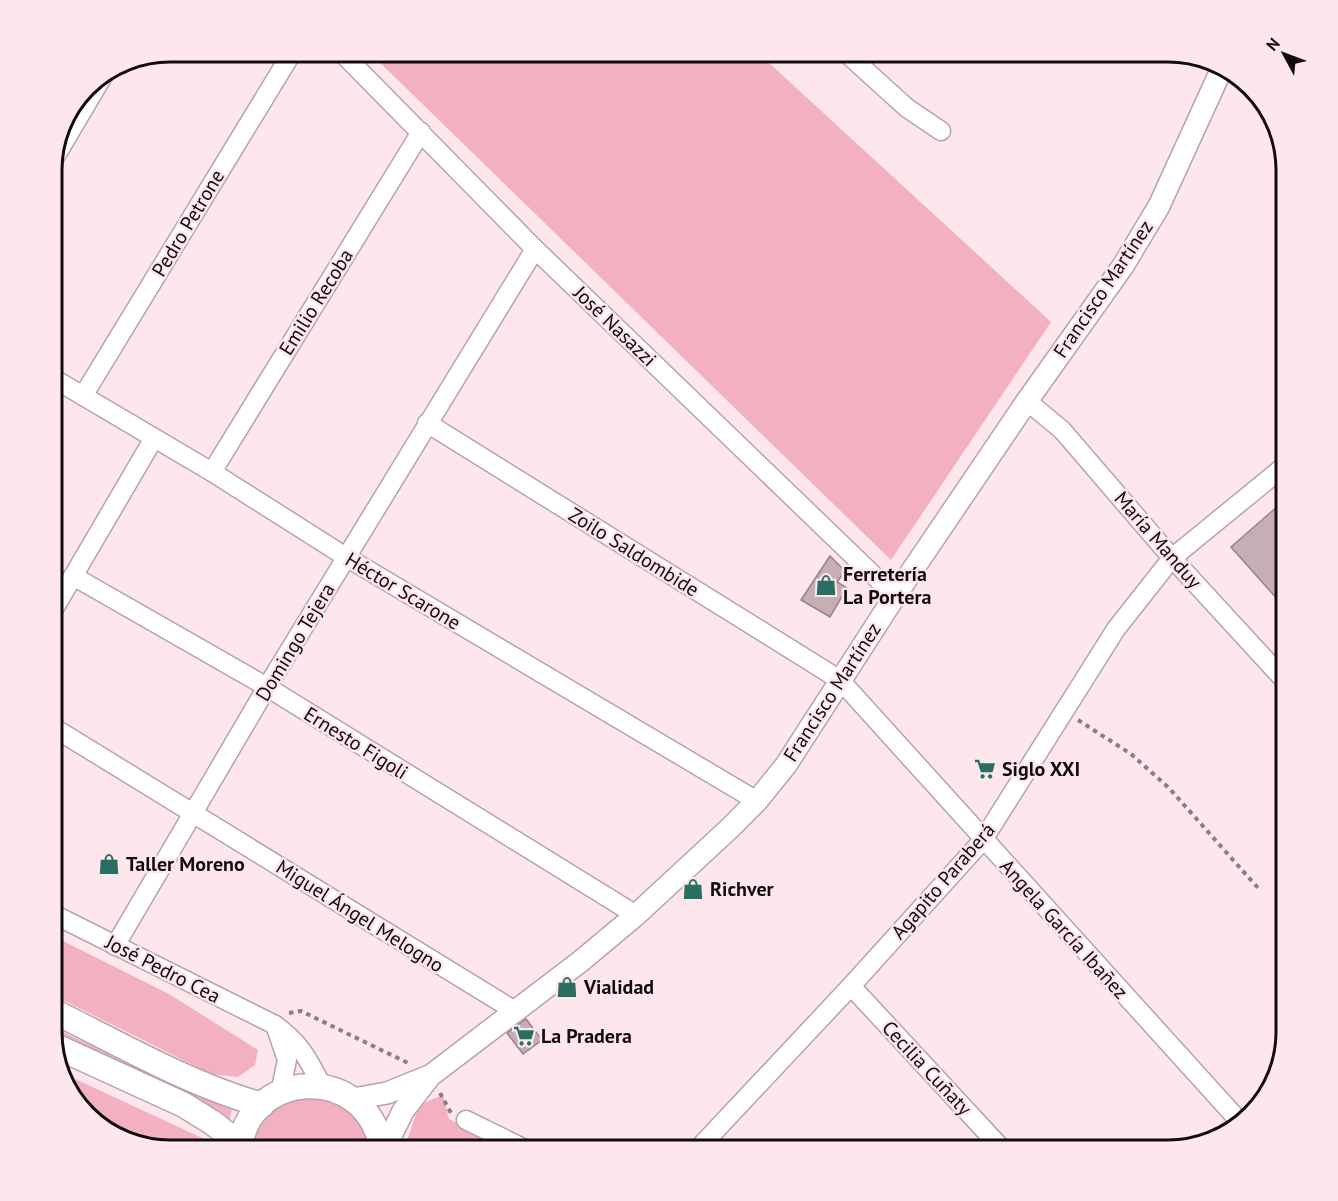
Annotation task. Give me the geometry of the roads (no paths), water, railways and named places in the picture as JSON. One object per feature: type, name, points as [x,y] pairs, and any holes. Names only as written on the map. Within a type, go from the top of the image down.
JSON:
[{"type":"main road","points":[[62,1016],[196,1083],[230,1096],[271,1099]]},
{"type":"main road","points":[[63,1049],[184,1105],[213,1123],[232,1140]]},
{"type":"main road","points":[[242,1140],[245,1130],[271,1099],[300,1086],[322,1086],[339,1091],[353,1099],[374,1123],[381,1140]]},
{"type":"street","name":"Pedro Petrone","points":[[83,396],[286,62]]},
{"type":"street","name":"José Nasazzi","points":[[351,62],[535,249],[895,596]]},
{"type":"street","points":[[856,62],[907,108],[941,131]]},
{"type":"street","name":"Francisco Martínez","points":[[388,1140],[403,1111],[430,1076],[581,961],[636,915],[757,801],[786,765],[895,596],[1142,236],[1159,206],[1219,75]]},
{"type":"street","points":[[66,139],[93,93]]},
{"type":"street","name":"Emilio Recoba","points":[[212,472],[421,132]]},
{"type":"street","name":"Domingo Tejera","points":[[115,945],[267,687],[535,249]]},
{"type":"street","name":"Héctor Scarone","points":[[62,384],[212,472],[346,557],[757,801]]},
{"type":"street","name":"María Manduy","points":[[1027,401],[1062,430],[1172,558],[1276,671]]},
{"type":"street","name":"Zoilo Saldombide","points":[[427,423],[840,680]]},
{"type":"street","points":[[62,596],[154,438]]},
{"type":"street","name":"Agapito Paraberá","points":[[706,1140],[851,986],[983,840],[1116,629],[1172,558],[1276,473]]},
{"type":"street","name":"Ernesto Figoli","points":[[74,576],[267,687],[636,915]]},
{"type":"street","name":"Angela García Ibañez","points":[[840,680],[1235,1117]]},
{"type":"street","name":"Miguel Ángel Melogno","points":[[62,733],[514,1011]]},
{"type":"street","name":"José Pedro Cea","points":[[62,918],[268,1022],[292,1038],[304,1052],[322,1086]]},
{"type":"street","name":"Cecilia Cuñaty","points":[[851,986],[994,1140]]},
{"type":"street","points":[[268,1022],[287,1060],[271,1099]]},
{"type":"street","name":"Francisco Martínez","points":[[353,1099],[387,1093],[430,1076]]},
{"type":"street","points":[[466,1120],[507,1140]]},
{"type":"place","name":"Ferretería La Portera","points":[[826,585]]},
{"type":"place","name":"Siglo XXI","points":[[985,769]]},
{"type":"place","name":"Taller Moreno","points":[[109,864]]},
{"type":"place","name":"Richver","points":[[693,889]]},
{"type":"place","name":"Vialidad","points":[[567,987]]},
{"type":"place","name":"La Pradera","points":[[524,1036]]}]
